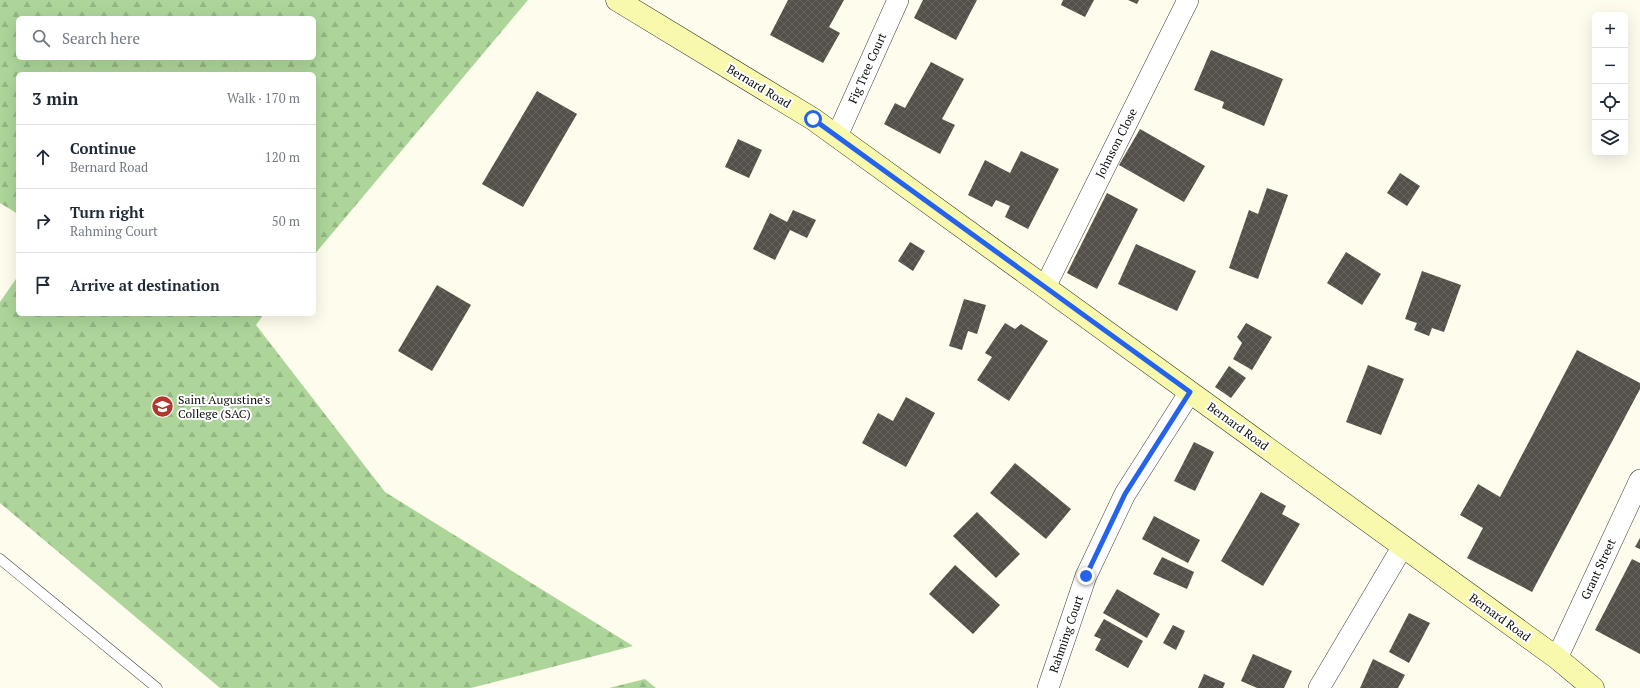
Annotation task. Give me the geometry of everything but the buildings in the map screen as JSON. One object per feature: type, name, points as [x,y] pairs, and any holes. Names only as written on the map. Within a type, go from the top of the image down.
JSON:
[{"type":"main road","name":"Bernard Road","points":[[617,0],[813,119],[837,136],[1557,658],[1584,685]]},
{"type":"street","name":"Fig Tree Court","points":[[837,136],[898,0]]},
{"type":"street","name":"Johnson Close","points":[[1045,287],[1188,0]]},
{"type":"street","name":"Rahming Court","points":[[1048,688],[1086,576],[1112,521],[1125,494],[1190,392]]},
{"type":"street","name":"Grant Street","points":[[1557,658],[1640,480]]},
{"type":"street","points":[[1319,688],[1403,546]]},
{"type":"lane","points":[[0,559],[157,688]]},
{"type":"green space","points":[[0,0],[528,0],[316,253],[316,72],[16,72],[16,213],[0,203]]},
{"type":"green space","name":"Saint Augustine's College (SAC)","points":[[16,279],[16,316],[263,316],[256,325],[385,492],[633,646],[471,688],[220,688],[0,503],[0,302]]},
{"type":"green space","points":[[645,679],[656,688],[609,688]]},
{"type":"place","name":"Saint Augustine's College (SAC)","points":[[162,406]]},
{"type":"route","points":[[813,119],[1190,392],[1125,494],[1086,576]]}]
